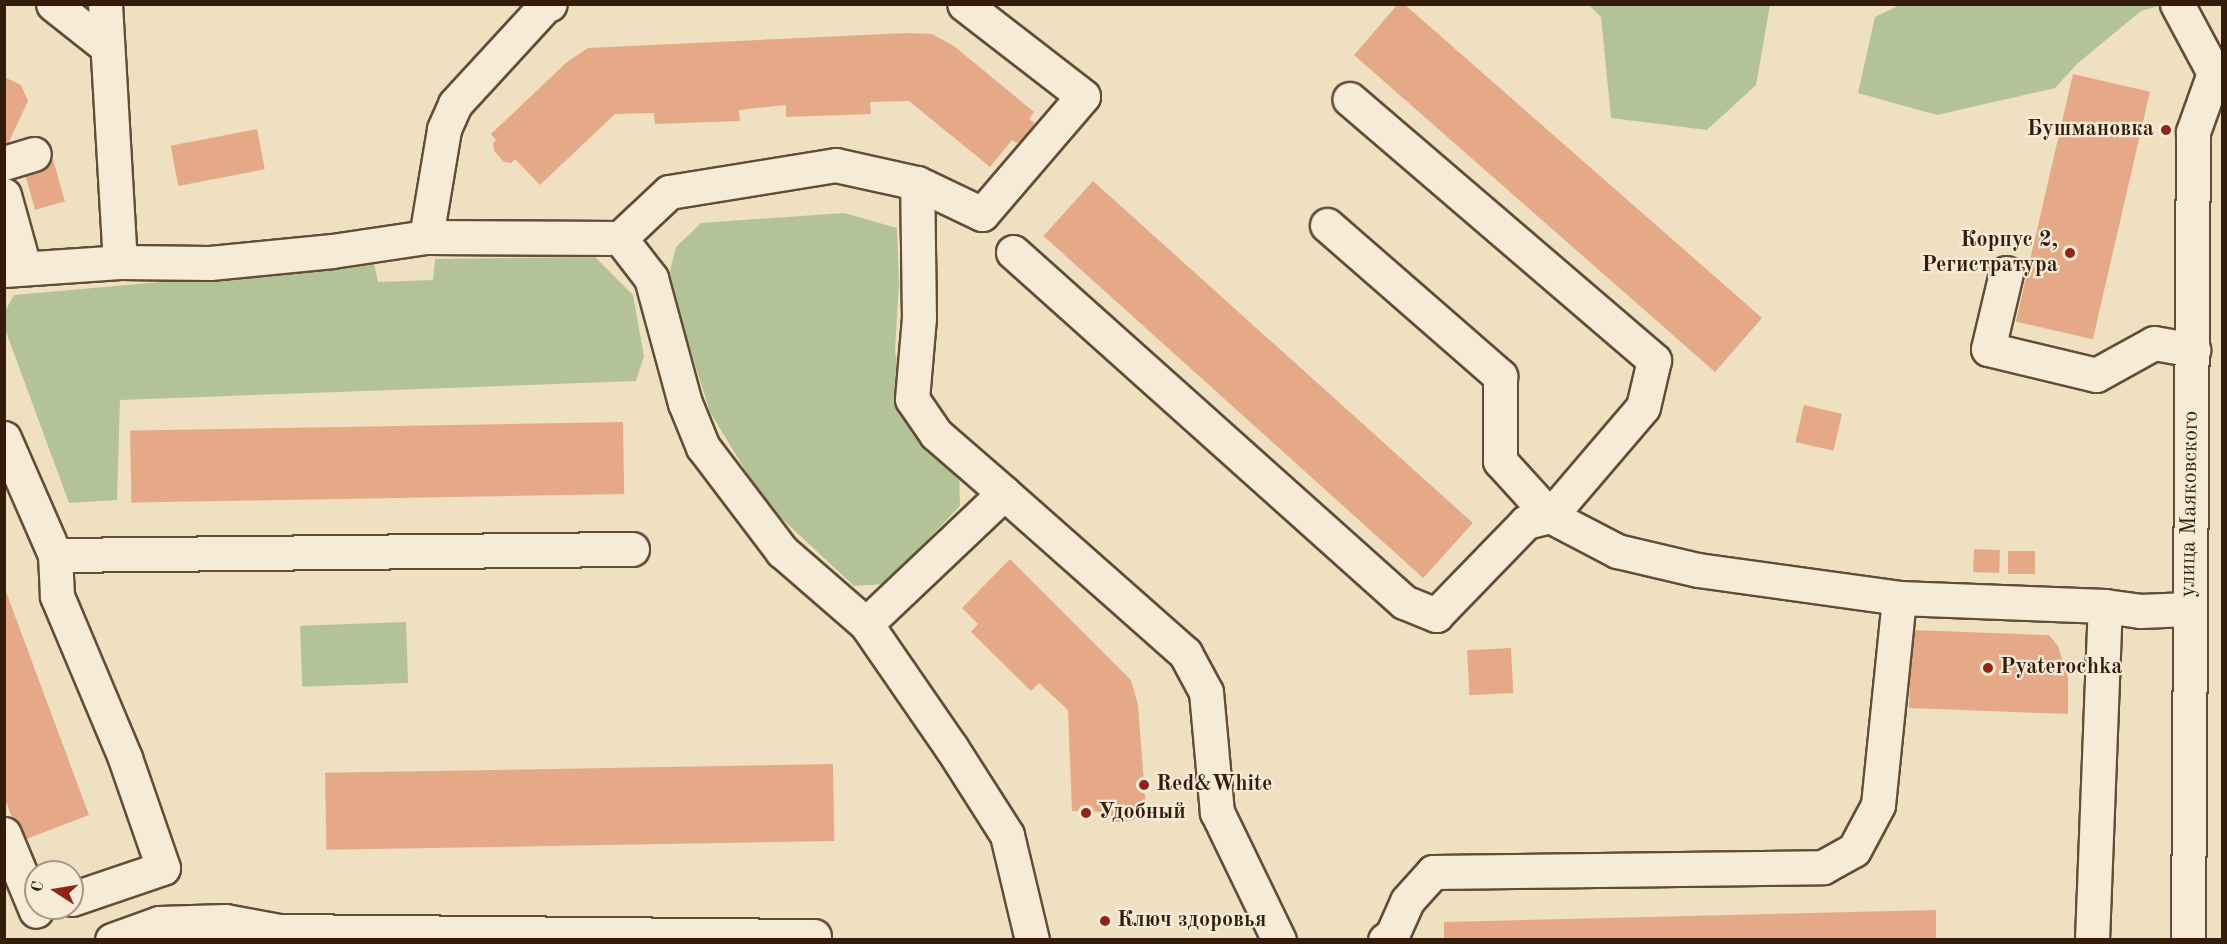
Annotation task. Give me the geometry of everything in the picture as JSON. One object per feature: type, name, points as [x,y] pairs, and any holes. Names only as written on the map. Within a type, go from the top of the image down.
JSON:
[{"type":"street","points":[[54,4],[107,47]]},
{"type":"street","points":[[105,4],[120,262]]},
{"type":"street","points":[[426,237],[444,129],[455,104],[545,6],[550,4]]},
{"type":"street","points":[[4,195],[14,268],[120,262],[210,263],[332,251],[426,237],[620,238],[669,192],[836,165],[917,183],[982,214],[1083,96],[963,4]]},
{"type":"street","points":[[2176,4],[2218,72]]},
{"type":"street","name":"улица Маяковского","points":[[2188,939],[2193,132],[2218,72]]},
{"type":"street","points":[[1013,252],[1404,602],[1436,615],[1526,522],[1550,516],[1643,407],[1654,360],[1349,99]]},
{"type":"street","points":[[917,183],[919,318],[912,399],[936,434],[1185,653],[1206,692],[1217,812],[1279,939]]},
{"type":"street","points":[[1327,225],[1500,376],[1500,461],[1550,516],[1617,551],[1698,570],[1899,598],[2105,606],[2140,611],[2189,609]]},
{"type":"street","points":[[620,238],[651,278],[685,404],[703,447],[782,551],[866,624],[951,747],[1007,835],[1032,939]]},
{"type":"street","points":[[2006,273],[1988,349],[2096,375],[2154,343],[2193,350]]},
{"type":"street","points":[[4,438],[54,555],[57,596],[125,758],[164,867],[84,895]]},
{"type":"street","points":[[866,624],[1004,493]]},
{"type":"street","points":[[54,555],[632,549]]},
{"type":"street","points":[[1390,938],[1407,901],[1433,872],[1823,867],[1854,850],[1878,805],[1899,598]]},
{"type":"street","points":[[2092,939],[2105,606]]},
{"type":"street","points":[[4,834],[24,876]]},
{"type":"street","points":[[4,902],[24,906]]},
{"type":"street","points":[[112,939],[159,923],[225,921],[279,931],[814,936]]},
{"type":"green space","points":[[1589,5],[1770,5],[1756,85],[1707,130],[1611,118],[1601,17]]},
{"type":"green space","points":[[1900,5],[2162,5],[2141,11],[2078,63],[2055,88],[1937,115],[1858,93],[1875,17]]},
{"type":"green space","points":[[844,213],[897,228],[899,284],[895,351],[906,414],[959,471],[960,506],[885,584],[854,586],[765,503],[710,412],[668,279],[676,247],[701,223]]},
{"type":"green space","points":[[595,257],[633,295],[644,356],[636,381],[120,400],[117,500],[69,503],[5,329],[5,311],[14,295],[374,263],[378,282],[433,280],[435,259]]},
{"type":"green space","points":[[406,622],[408,683],[302,687],[300,626]]},
{"type":"building","points":[[1398,4],[1404,4],[1762,318],[1715,372],[1354,55]]},
{"type":"building","points":[[907,33],[932,34],[954,46],[1034,112],[1029,119],[1034,122],[1033,129],[1024,141],[1016,143],[1012,140],[990,167],[909,101],[870,102],[871,114],[786,117],[786,105],[739,110],[740,121],[655,124],[654,113],[615,114],[540,185],[515,159],[511,163],[504,162],[494,151],[493,143],[496,140],[491,134],[567,62],[588,48]]},
{"type":"building","name":"Корпус 2, Регистратура","points":[[2073,74],[2150,92],[2093,339],[2016,321]]},
{"type":"building","points":[[4,77],[21,85],[28,101],[8,144],[4,145]]},
{"type":"building","points":[[257,129],[265,169],[178,186],[171,146]]},
{"type":"building","points":[[52,156],[65,201],[35,210],[22,165]]},
{"type":"building","points":[[1093,181],[1473,523],[1423,578],[1043,236]]},
{"type":"building","points":[[1804,405],[1842,414],[1833,451],[1795,442]]},
{"type":"building","points":[[623,422],[624,494],[131,503],[130,431]]},
{"type":"building","points":[[1974,549],[2000,550],[1999,573],[1973,572]]},
{"type":"building","points":[[2008,551],[2035,551],[2035,574],[2008,574]]},
{"type":"building","points":[[1010,559],[1131,680],[1138,705],[1146,809],[1138,810],[1138,815],[1133,820],[1117,822],[1111,817],[1111,812],[1072,811],[1068,710],[1039,683],[1031,691],[971,632],[978,624],[962,608]]},
{"type":"building","points":[[5,589],[89,815],[21,841],[4,797]]},
{"type":"building","name":"Pyaterochka","points":[[1911,630],[2049,635],[2058,646],[2068,678],[2068,714],[1909,708]]},
{"type":"building","points":[[1511,648],[1513,693],[1469,695],[1467,650]]},
{"type":"building","points":[[833,764],[834,841],[326,850],[325,773]]},
{"type":"building","points":[[1936,910],[1936,940],[1444,940],[1444,922]]},
{"type":"place","name":"Бушмановка","points":[[2166,130]]},
{"type":"place","name":"Корпус 2, Регистратура","points":[[2070,253]]},
{"type":"place","name":"Pyaterochka","points":[[1988,668]]},
{"type":"place","name":"Red&White","points":[[1144,785]]},
{"type":"place","name":"Удобный","points":[[1086,813]]},
{"type":"place","name":"Ключ здоровья","points":[[1105,921]]}]
